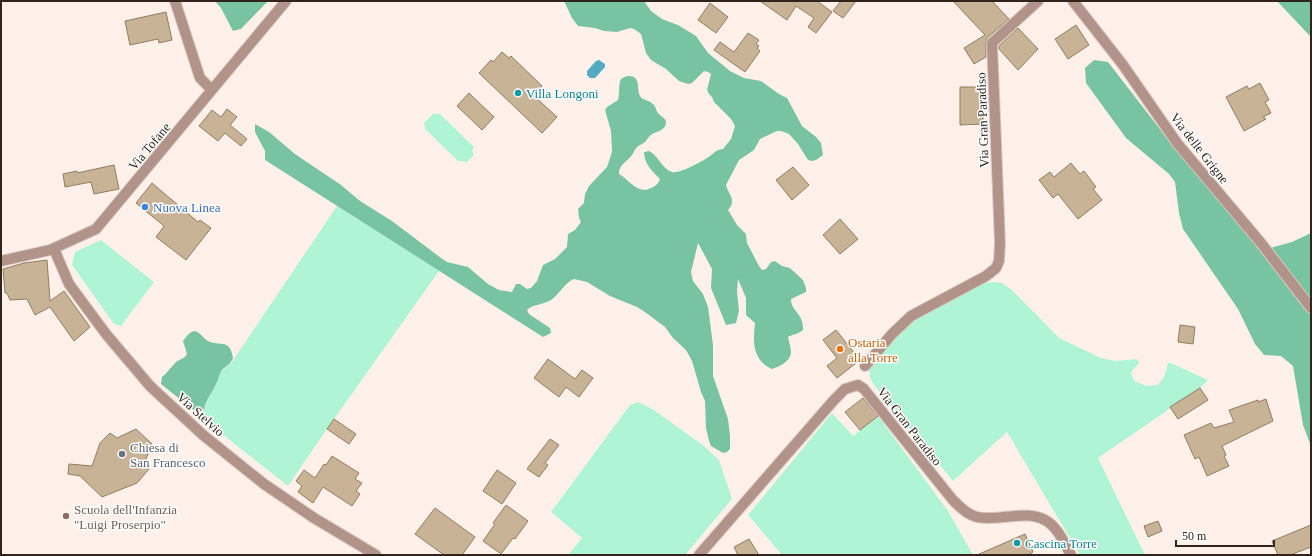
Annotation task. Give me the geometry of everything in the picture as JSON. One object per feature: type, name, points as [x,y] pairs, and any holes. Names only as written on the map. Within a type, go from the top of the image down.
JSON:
[{"type":"street","points":[[175,1],[200,78],[212,90]]},
{"type":"street","name":"Via Tofane","points":[[1,261],[54,249],[96,229],[286,1]]},
{"type":"street","name":"Via Gran Paradiso","points":[[865,366],[892,334],[911,316],[986,276],[996,268],[999,261],[1000,243],[992,44],[1038,1]]},
{"type":"street","name":"Via delle Grigne","points":[[1073,1],[1123,65],[1178,143],[1261,243],[1311,308]]},
{"type":"street","name":"Via Stelvio","points":[[54,249],[69,284],[106,334],[150,386],[203,435],[264,484],[314,518],[376,555]]},
{"type":"street","name":"Via Gran Paradiso","points":[[699,555],[834,400],[846,389],[858,385],[864,388],[952,499],[964,510],[977,517],[1027,515],[1045,520],[1057,531],[1071,555]]},
{"type":"green space","points":[[215,1],[268,1],[241,29],[233,31],[221,8]]},
{"type":"green space","points":[[564,1],[644,1],[651,11],[662,19],[678,25],[696,36],[708,53],[730,71],[744,78],[761,81],[787,98],[802,126],[821,143],[823,155],[816,160],[808,160],[798,144],[789,134],[777,131],[760,139],[754,150],[739,160],[726,185],[732,198],[731,207],[728,210],[737,225],[746,234],[747,243],[762,270],[766,269],[771,262],[775,261],[782,266],[790,268],[803,280],[806,288],[806,292],[791,299],[793,307],[802,320],[803,330],[788,337],[791,353],[783,364],[772,369],[765,365],[757,356],[754,344],[755,323],[746,315],[746,298],[738,279],[737,291],[739,311],[736,323],[726,325],[711,288],[712,269],[698,243],[691,272],[693,281],[703,294],[708,307],[713,345],[713,376],[728,419],[730,449],[727,452],[723,453],[711,446],[706,428],[705,401],[692,361],[686,350],[673,338],[665,327],[645,312],[637,307],[610,296],[587,282],[574,279],[567,283],[551,300],[527,310],[529,314],[550,328],[551,333],[543,337],[265,160],[265,151],[255,132],[255,124],[269,132],[295,154],[341,185],[360,201],[392,221],[447,262],[468,267],[488,284],[499,290],[512,292],[516,284],[520,284],[527,289],[531,288],[537,281],[543,265],[555,259],[567,247],[568,234],[575,230],[581,222],[578,209],[584,203],[585,194],[589,186],[607,167],[612,151],[611,131],[605,110],[618,100],[621,79],[627,76],[632,76],[638,82],[641,98],[651,102],[666,122],[663,129],[651,135],[645,142],[637,147],[620,168],[619,174],[634,186],[642,190],[646,190],[657,185],[660,179],[647,164],[644,152],[649,151],[652,153],[665,168],[672,172],[685,170],[709,157],[716,151],[723,149],[731,139],[735,126],[731,119],[714,102],[707,90],[711,74],[704,71],[692,83],[688,84],[679,81],[666,69],[651,60],[646,53],[641,34],[634,29],[630,28],[617,32],[578,26],[572,18]]},
{"type":"green space","points":[[1277,1],[1311,1],[1311,37],[1310,36]]},
{"type":"green space","points":[[1094,60],[1108,62],[1180,155],[1266,249],[1292,242],[1311,233],[1311,446],[1303,425],[1293,366],[1281,356],[1264,355],[1255,344],[1238,309],[1183,229],[1179,213],[1175,182],[1169,174],[1126,138],[1086,83],[1085,68]]},
{"type":"green space","points":[[433,114],[440,114],[474,147],[472,151],[474,155],[467,162],[458,161],[425,129],[424,123]]},
{"type":"green space","points":[[337,206],[439,271],[288,486],[196,412],[204,409],[206,400],[217,383],[219,375],[232,362]]},
{"type":"green space","points":[[101,240],[154,282],[121,326],[114,324],[72,265],[75,252]]},
{"type":"green space","points":[[982,283],[1002,283],[1012,290],[1059,338],[1101,358],[1115,361],[1137,359],[1139,363],[1131,372],[1134,381],[1146,386],[1158,385],[1164,377],[1168,363],[1208,380],[1200,388],[1098,458],[1145,555],[1080,555],[1007,432],[953,481],[874,385],[870,378],[869,368],[913,317]]},
{"type":"green space","points":[[195,331],[208,341],[227,345],[232,352],[233,358],[222,370],[204,409],[196,412],[161,384],[162,377],[176,362],[187,354],[183,341],[190,333]]},
{"type":"green space","points":[[638,402],[654,410],[704,446],[719,460],[732,499],[685,555],[568,555],[582,538],[551,512],[630,405]]},
{"type":"green space","points":[[832,413],[853,436],[878,416],[948,511],[973,555],[782,555],[748,515]]},
{"type":"water","points":[[599,60],[605,64],[605,67],[595,78],[590,78],[587,75],[587,71],[596,61]]},
{"type":"building","points":[[760,1],[817,1],[832,12],[816,33],[808,27],[814,18],[796,6],[787,20]]},
{"type":"building","points":[[841,1],[856,1],[843,18],[833,11]]},
{"type":"building","points":[[953,1],[992,1],[1009,19],[987,38],[986,57],[974,64],[964,48],[985,35]]},
{"type":"building","points":[[710,3],[728,17],[716,33],[698,20]]},
{"type":"building","points":[[166,12],[172,40],[159,43],[158,39],[130,45],[125,21]]},
{"type":"building","points":[[1076,25],[1089,45],[1068,59],[1055,39]]},
{"type":"building","points":[[1018,28],[1038,49],[1018,70],[999,49],[999,46]]},
{"type":"building","points":[[748,33],[759,40],[756,44],[759,46],[757,48],[760,51],[745,72],[714,50],[720,42],[734,52]]},
{"type":"building","name":"Villa Longoni","points":[[502,52],[509,58],[511,56],[542,86],[533,95],[557,117],[542,133],[479,73],[491,60],[493,62]]},
{"type":"building","points":[[1260,83],[1269,100],[1265,102],[1271,113],[1263,117],[1266,119],[1244,131],[1226,97],[1247,86],[1249,89]]},
{"type":"building","points":[[960,87],[983,87],[983,124],[960,125]]},
{"type":"building","points":[[469,93],[494,117],[482,130],[457,106]]},
{"type":"building","points":[[227,109],[237,117],[230,125],[247,139],[241,146],[225,133],[218,141],[199,126],[212,110],[221,117]]},
{"type":"building","points":[[1071,163],[1080,174],[1084,171],[1096,187],[1093,189],[1102,200],[1078,219],[1058,194],[1053,198],[1039,180],[1050,172],[1054,177]]},
{"type":"building","points":[[114,165],[119,189],[94,194],[91,182],[65,187],[63,174],[77,171],[77,173]]},
{"type":"building","points":[[793,167],[809,185],[792,200],[776,180]]},
{"type":"building","points":[[152,183],[198,222],[200,220],[211,228],[186,260],[156,237],[164,226],[136,203]]},
{"type":"building","points":[[840,219],[858,239],[840,254],[823,235]]},
{"type":"building","points":[[47,260],[50,301],[64,291],[90,327],[74,341],[50,307],[35,315],[27,299],[10,300],[7,293],[5,293],[3,269],[24,263]]},
{"type":"building","points":[[1180,325],[1195,327],[1193,344],[1178,342]]},
{"type":"building","name":"Ostaria alla Torre","points":[[836,330],[860,360],[837,378],[827,366],[837,358],[823,340]]},
{"type":"building","points":[[548,359],[575,379],[582,370],[593,378],[579,397],[566,387],[559,397],[534,378]]},
{"type":"building","points":[[1200,388],[1208,400],[1178,419],[1170,407]]},
{"type":"building","points":[[863,398],[878,416],[860,430],[845,412]]},
{"type":"building","points":[[1266,399],[1273,421],[1222,446],[1226,455],[1224,456],[1229,466],[1207,476],[1199,457],[1195,459],[1184,435],[1211,423],[1214,428],[1234,422],[1229,410],[1258,400],[1258,402]]},
{"type":"building","points":[[334,419],[356,434],[349,444],[327,429]]},
{"type":"building","name":"Chiesa di San Francesco","points":[[136,429],[152,444],[144,464],[149,469],[137,483],[102,497],[80,476],[68,474],[69,464],[92,466],[100,443],[110,433],[117,438]]},
{"type":"building","points":[[550,439],[559,445],[545,463],[548,465],[539,477],[527,469]]},
{"type":"building","points":[[332,456],[359,473],[355,479],[362,483],[356,491],[360,494],[352,506],[323,487],[313,503],[298,492],[302,486],[296,481],[304,470],[315,478],[324,464],[326,465]]},
{"type":"building","points":[[497,470],[516,483],[502,504],[483,491]]},
{"type":"building","points":[[506,505],[528,521],[515,539],[513,538],[501,554],[483,541],[495,524],[493,523]]},
{"type":"building","points":[[435,508],[475,537],[462,555],[444,555],[415,534]]},
{"type":"building","points":[[1158,521],[1162,531],[1148,537],[1144,526]]},
{"type":"building","points":[[1311,525],[1311,547],[1290,555],[1278,555],[1272,541]]},
{"type":"building","name":"Cascina Torre","points":[[1025,534],[1033,552],[1028,555],[977,555]]},
{"type":"building","points":[[749,539],[759,555],[738,555],[734,547]]},
{"type":"place","name":"Villa Longoni","points":[[518,93]]},
{"type":"place","name":"Nuova Linea","points":[[145,207]]},
{"type":"place","name":"Ostaria alla Torre","points":[[840,349]]},
{"type":"place","name":"Chiesa di San Francesco","points":[[122,454]]},
{"type":"place","name":"Scuola dell'Infanzia \"Luigi Proserpio\"","points":[[66,516]]},
{"type":"place","name":"Cascina Torre","points":[[1017,543]]}]
